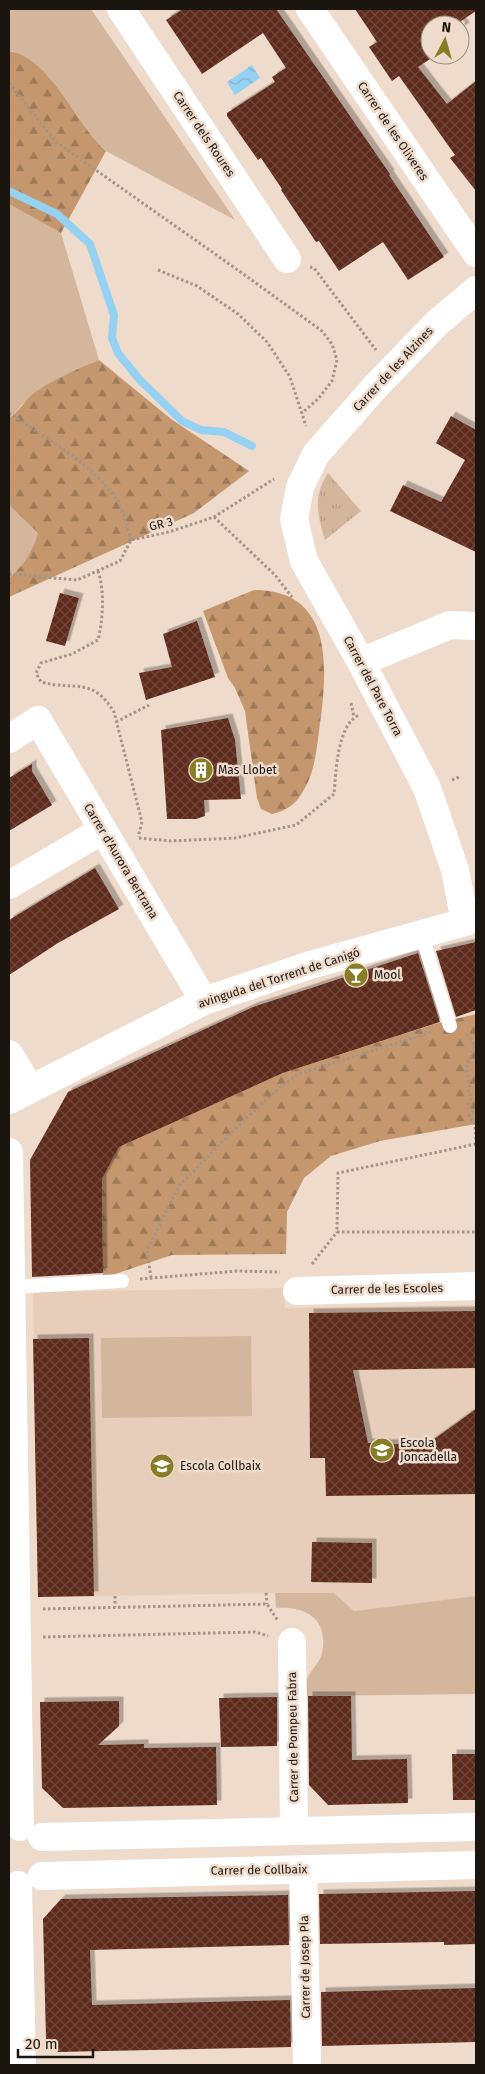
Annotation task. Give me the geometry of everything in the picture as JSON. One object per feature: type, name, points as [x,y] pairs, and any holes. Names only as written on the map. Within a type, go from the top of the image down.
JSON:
[{"type":"street","name":"Carrer dels Roures","points":[[121,9],[288,259]]},
{"type":"street","name":"Carrer de les Oliveres","points":[[310,9],[476,253]]},
{"type":"street","name":"Carrer de les Alzines","points":[[316,454],[436,323],[476,290]]},
{"type":"street","name":"Carrer del Pare Torra","points":[[316,454],[300,487],[294,519],[304,561],[361,662],[428,788],[471,920]]},
{"type":"street","points":[[361,662],[450,626],[476,626]]},
{"type":"street","name":"Carrer d'Aurora Bertrana","points":[[9,739],[38,720],[103,830],[128,846],[204,1001]]},
{"type":"street","points":[[9,885],[103,830]]},
{"type":"street","name":"avinguda del Torrent de Canigó","points":[[19,1094],[204,1001],[310,965],[471,920]]},
{"type":"street","points":[[9,1054],[19,1094]]},
{"type":"street","points":[[9,1152],[10,1323],[16,1610],[24,1831]]},
{"type":"street","name":"Carrer de les Escoles","points":[[300,1279],[476,1286]]},
{"type":"street","name":"Carrer de Pompeu Fabra","points":[[292,1642],[294,1831]]},
{"type":"street","points":[[24,1831],[294,1831],[476,1827]]},
{"type":"street","points":[[22,2065],[23,1881],[48,1867],[50,1856],[48,1846],[24,1831]]},
{"type":"street","name":"Carrer de Collbaix","points":[[23,1881],[303,1869],[476,1865]]},
{"type":"street","name":"Carrer de Josep Pla","points":[[303,1869],[307,2065]]},
{"type":"lane","points":[[421,933],[450,1026]]},
{"type":"lane","points":[[11,1286],[122,1281]]},
{"type":"path","points":[[9,82],[56,142],[242,272],[322,332],[332,344],[338,360],[332,381],[318,399],[302,413]]},
{"type":"path","points":[[288,259],[314,268],[391,370]]},
{"type":"path","points":[[158,270],[197,286],[238,314],[267,342],[290,378],[316,454]]},
{"type":"path","points":[[9,413],[57,444],[103,484],[118,501],[131,540],[120,561],[77,580],[9,574]]},
{"type":"path","name":"GR 3","points":[[131,540],[170,532],[214,517],[276,478]]},
{"type":"path","points":[[214,517],[275,575],[293,598]]},
{"type":"path","points":[[98,571],[102,582],[102,608],[98,640],[72,654],[41,663],[36,673],[41,682],[54,685],[85,686],[99,693],[107,700],[114,712],[142,822],[128,846]]},
{"type":"path","points":[[350,698],[354,717]]},
{"type":"path","points":[[128,846],[171,841],[235,838],[296,824],[334,794],[341,739],[354,717],[383,704]]},
{"type":"path","points":[[116,722],[149,706]]},
{"type":"path","points":[[122,1281],[237,1272],[285,1272],[293,1279],[300,1279],[337,1232],[338,1173],[476,1144],[474,1124],[469,1116],[473,1111],[468,1105],[472,1097],[468,1092],[471,1083],[468,1064],[475,1046],[462,1028],[450,1026],[298,1074],[279,1088],[237,1127],[179,1186],[147,1250],[151,1278]]},
{"type":"path","points":[[337,1232],[476,1232]]},
{"type":"path","points":[[266,1593],[267,1604],[292,1642]]},
{"type":"path","points":[[115,1596],[115,1608]]},
{"type":"path","points":[[16,1610],[267,1604]]},
{"type":"path","points":[[17,1638],[255,1632],[292,1642]]},
{"type":"shaded area","points":[[284,1288],[285,1308],[476,1305],[476,1596],[354,1611],[290,1593],[38,1597],[33,1292]]},
{"type":"green space","points":[[9,9],[91,9],[235,220],[106,151],[95,141],[68,103],[13,51],[9,51]]},
{"type":"green space","points":[[9,51],[24,56],[50,78],[84,125],[106,151],[61,233],[9,204]]},
{"type":"green space","points":[[9,204],[61,233],[99,360],[50,384],[32,396],[9,418]]},
{"type":"green space","points":[[99,360],[171,419],[249,471],[194,513],[9,597],[9,578],[27,558],[38,533],[9,505],[9,418],[39,389]]},
{"type":"green space","points":[[328,473],[361,511],[325,540],[318,513],[318,497],[323,481]]},
{"type":"green space","points":[[9,505],[38,533],[27,558],[9,578]]},
{"type":"green space","points":[[254,590],[279,593],[298,602],[310,615],[319,632],[323,652],[323,695],[317,746],[311,775],[302,793],[293,804],[272,814],[261,809],[257,798],[245,711],[235,688],[228,678],[203,611]]},
{"type":"green space","points":[[476,1014],[476,1124],[380,1141],[331,1156],[304,1178],[287,1212],[286,1254],[172,1255],[103,1278],[102,1179],[119,1147],[283,1073],[435,1024]]},
{"type":"green space","points":[[251,1336],[252,1416],[102,1418],[101,1338]]},
{"type":"green space","points":[[275,1593],[334,1593],[354,1611],[476,1596],[476,1694],[307,1696],[308,1677],[322,1653],[322,1631],[313,1617],[306,1612],[297,1609],[276,1608]]},
{"type":"water","points":[[252,65],[260,78],[235,95],[227,82]]},
{"type":"building","points":[[183,9],[276,9],[390,174],[444,257],[408,280],[383,242],[339,271],[319,241],[316,242],[261,158],[258,160],[227,116],[227,113],[275,82],[272,77],[286,68],[263,33],[202,74],[166,20]]},
{"type":"building","points":[[355,9],[476,9],[470,15],[420,15],[421,65],[418,67],[447,104],[476,81],[476,191],[450,158],[455,155],[399,76],[392,81],[369,47],[377,42]]},
{"type":"building","points":[[451,416],[476,430],[476,552],[390,511],[403,485],[441,502],[465,460],[436,443]]},
{"type":"building","points":[[60,593],[79,598],[65,646],[46,641]]},
{"type":"building","points":[[197,621],[215,677],[146,700],[139,673],[172,667],[163,634]]},
{"type":"building","name":"Mas Llobet","points":[[228,718],[235,740],[241,799],[204,800],[205,816],[196,819],[167,819],[161,730]]},
{"type":"building","points":[[32,764],[32,771],[52,805],[9,831],[9,778]]},
{"type":"building","points":[[95,868],[119,909],[58,943],[9,975],[9,920]]},
{"type":"building","points":[[476,942],[476,1010],[456,1017],[436,951]]},
{"type":"building","points":[[418,953],[440,1022],[283,1073],[119,1147],[102,1179],[103,1273],[32,1277],[30,1160],[68,1092],[253,1007]]},
{"type":"building","points":[[476,1311],[476,1368],[353,1370],[368,1443],[426,1445],[476,1409],[476,1494],[326,1496],[325,1458],[310,1458],[309,1313]]},
{"type":"building","points":[[89,1338],[94,1596],[38,1597],[33,1339]]},
{"type":"building","points":[[312,1542],[372,1543],[372,1583],[311,1582]]},
{"type":"building","points":[[308,1696],[351,1696],[352,1760],[407,1759],[408,1803],[328,1805],[309,1785]]},
{"type":"building","points":[[277,1697],[277,1746],[221,1747],[219,1698]]},
{"type":"building","points":[[119,1701],[119,1726],[98,1745],[144,1744],[144,1748],[216,1747],[217,1805],[63,1808],[42,1788],[40,1702]]},
{"type":"building","points":[[452,1754],[476,1754],[476,1800],[453,1800]]},
{"type":"building","points":[[476,1891],[476,1944],[444,1945],[444,1942],[320,1944],[319,1894]]},
{"type":"building","points":[[288,1895],[289,1945],[90,1950],[92,2005],[290,2000],[291,2047],[58,2052],[46,2039],[43,1919],[61,1899]]},
{"type":"building","points":[[476,1988],[476,2042],[322,2046],[321,1992]]},
{"type":"waterway","points":[[9,191],[57,214],[90,244],[114,315],[112,338],[118,353],[139,379],[182,421],[201,430],[224,432],[252,446]]},
{"type":"place","name":"Mas Llobet","points":[[201,770]]},
{"type":"place","name":"Mool","points":[[356,975]]},
{"type":"place","name":"Escola Joncadella","points":[[382,1450]]},
{"type":"place","name":"Escola Collbaix","points":[[162,1466]]}]
